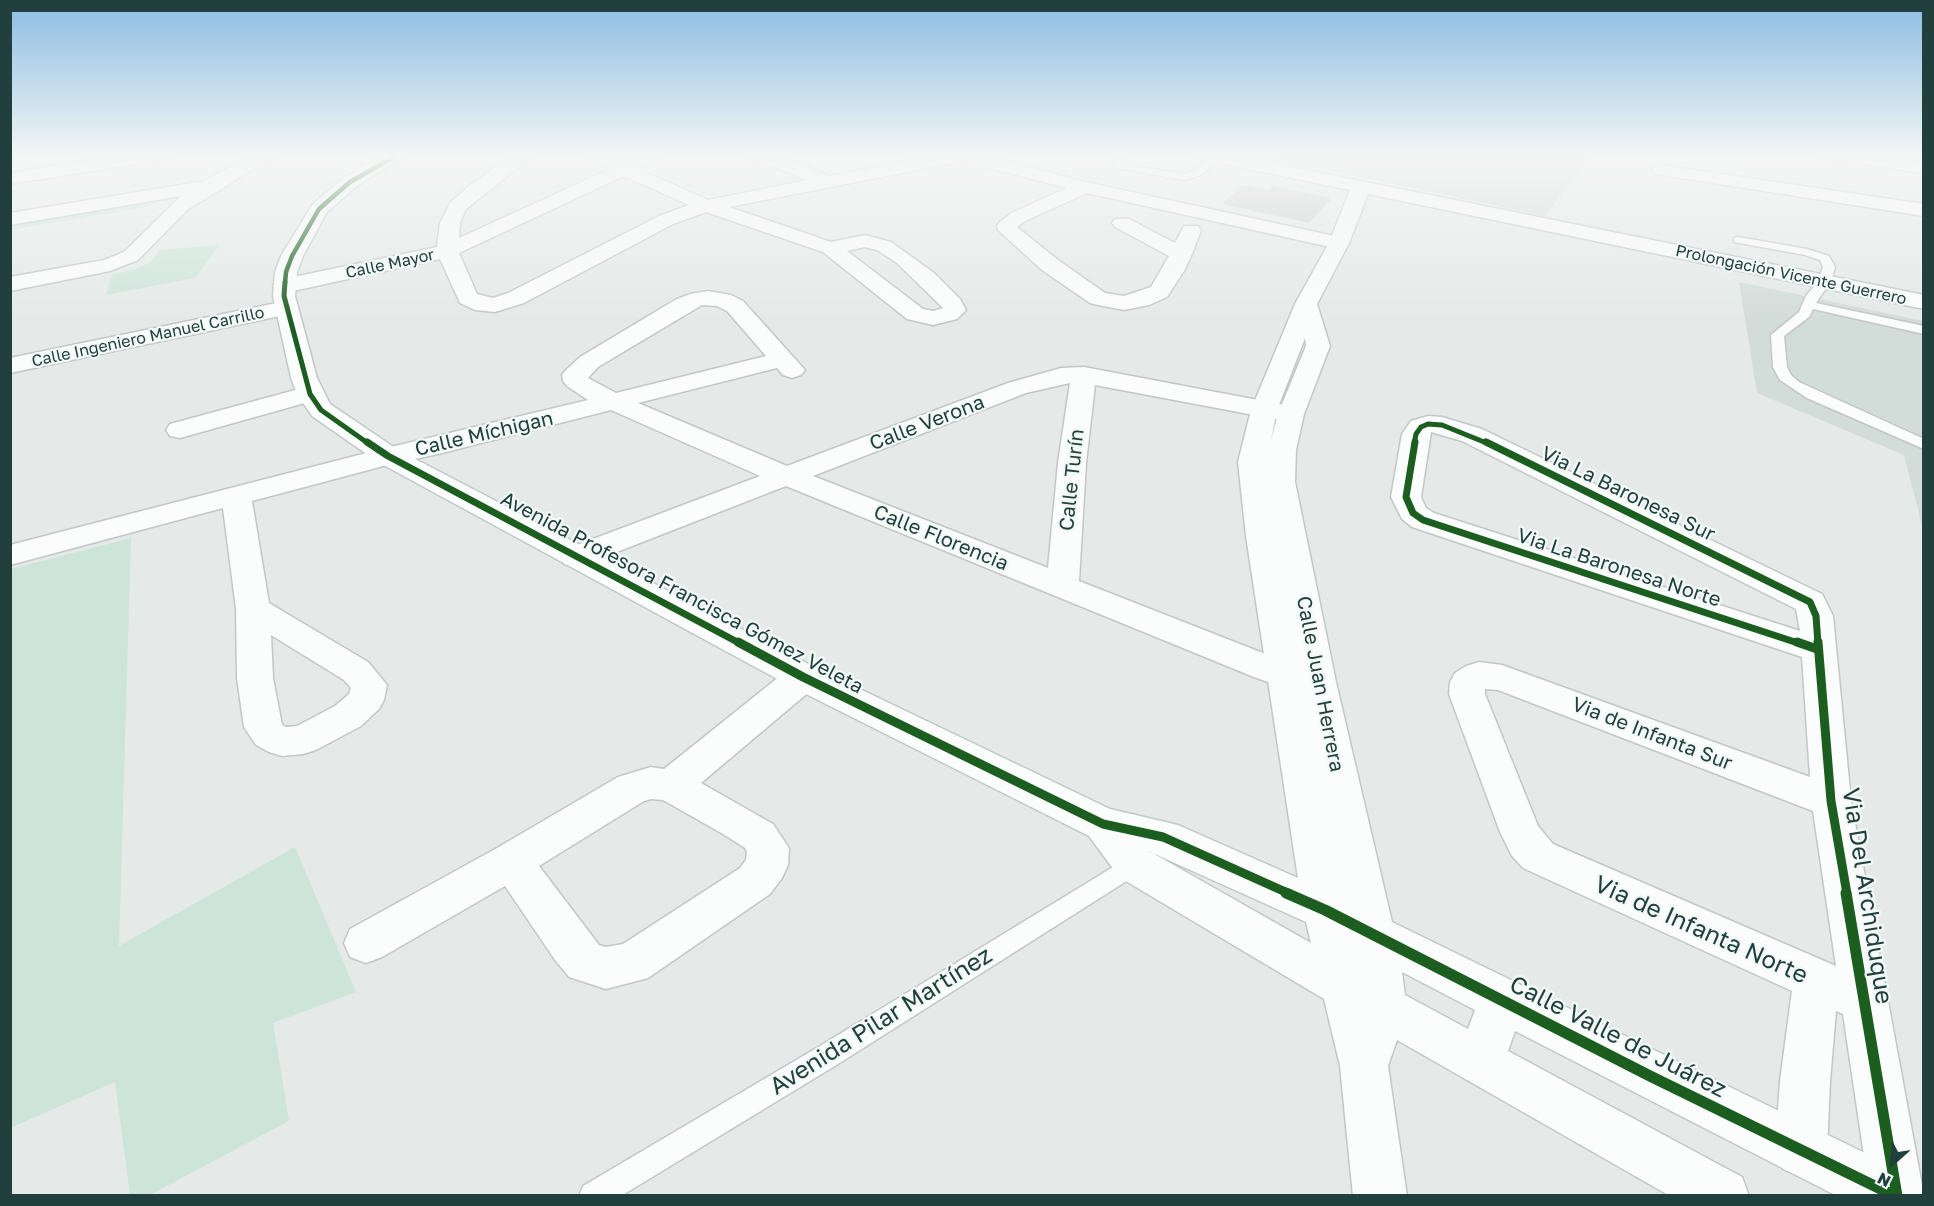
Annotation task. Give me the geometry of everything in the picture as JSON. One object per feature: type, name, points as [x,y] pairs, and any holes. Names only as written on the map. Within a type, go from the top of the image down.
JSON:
[{"type":"street","points":[[10,219],[64,210]]},
{"type":"street","points":[[10,235],[155,210]]},
{"type":"street","points":[[10,284],[122,261],[137,252],[176,210]]},
{"type":"street","name":"Avenida Profesora Francisca Gómez Veleta","points":[[318,210],[292,256],[285,297],[303,378],[321,410],[388,456],[575,557],[802,677],[1103,824],[1149,851],[1364,997]]},
{"type":"street","points":[[456,210],[450,223],[447,251],[468,298],[483,305],[495,305],[516,298],[666,220],[694,210]]},
{"type":"street","points":[[516,210],[526,215]]},
{"type":"street","name":"Calle Mayor","points":[[285,297],[447,251],[536,210]]},
{"type":"street","points":[[719,210],[830,248],[915,315],[933,318],[955,310],[952,304],[926,278],[884,246],[865,241],[830,248]]},
{"type":"street","points":[[1033,210],[1018,217],[1007,226],[1011,235],[1091,294],[1117,302],[1141,300],[1159,292],[1166,285],[1191,230]]},
{"type":"street","points":[[1191,210],[1339,243]]},
{"type":"street","name":"Calle Juan Herrera","points":[[1352,210],[1339,243],[1306,304],[1316,329],[1318,346],[1278,412],[1282,450],[1281,482],[1325,910],[1364,997]]},
{"type":"street","name":"Prolongación Vicente Guerrero","points":[[1476,210],[1923,302]]},
{"type":"street","points":[[1122,224],[1180,254]]},
{"type":"street","name":"Calle Ingeniero Manuel Carrillo","points":[[10,353],[285,297]]},
{"type":"street","name":"Calle Ingeniero Manuel Carrillo","points":[[10,366],[285,297]]},
{"type":"street","name":"Calle Míchigan","points":[[10,555],[388,456],[438,446],[614,402],[787,365],[735,306],[723,300],[699,299],[683,305],[588,362],[575,375]]},
{"type":"street","name":"Calle Florencia","points":[[575,375],[580,385],[721,450],[1062,586],[1302,678]]},
{"type":"street","name":"Calle Verona","points":[[575,557],[1017,388],[1062,376],[1084,375],[1278,412]]},
{"type":"street","name":"Calle Turín","points":[[1062,586],[1072,463],[1084,375]]},
{"type":"street","points":[[180,430],[310,394]]},
{"type":"street","name":"Via La Baronesa Norte","points":[[1428,424],[1416,434],[1413,449],[1406,496],[1413,513],[1435,525],[1817,649]]},
{"type":"street","name":"Via La Baronesa Sur","points":[[1428,424],[1442,425],[1472,435],[1810,602]]},
{"type":"street","points":[[236,495],[253,609]]},
{"type":"street","name":"Via Del Archiduque","points":[[1810,602],[1816,616],[1831,801],[1896,1196]]},
{"type":"street","name":"Via de Infanta Sur","points":[[1538,856],[1520,832],[1467,694],[1466,687],[1472,677],[1487,675],[1502,678],[1831,801]]},
{"type":"street","points":[[671,786],[802,677]]},
{"type":"street","name":"Calle Juan Herrera","points":[[1302,678],[1372,934],[1364,997],[1364,1066],[1380,1196]]},
{"type":"street","points":[[366,943],[512,861],[632,788],[651,783],[671,786],[737,822],[759,836],[768,848],[767,865],[755,881],[632,963],[606,968],[585,962],[571,946],[512,861]]},
{"type":"street","name":"Avenida Profesora Francisca Gómez Veleta","points":[[1149,851],[1325,910]]},
{"type":"street","name":"Via de Infanta Norte","points":[[1538,856],[1578,876],[1865,1001]]},
{"type":"street","name":"Calle Valle de Juárez","points":[[1325,910],[1801,1151],[1896,1196]]},
{"type":"street","points":[[1801,1151],[1804,1081],[1816,980]]},
{"type":"street","points":[[1364,997],[1723,1196]]},
{"type":"street","points":[[1480,1062],[1502,1000]]},
{"type":"lane","points":[[1738,240],[1807,252],[1825,258],[1829,267],[1825,281],[1812,296],[1805,314],[1777,335],[1780,367],[1785,377],[1794,385],[1820,398],[1923,445]]},
{"type":"lane","points":[[1810,305],[1923,330]]},
{"type":"lane","name":"Avenida Pilar Martínez","points":[[593,1196],[829,1055],[1149,851]]},
{"type":"shaded area","points":[[1518,210],[1549,210],[1545,216]]},
{"type":"shaded area","points":[[1739,282],[1923,321],[1923,529],[1904,455],[1757,393]]},
{"type":"green space","points":[[92,210],[128,210],[11,230],[11,224]]},
{"type":"green space","points":[[220,245],[195,278],[106,295],[112,274],[149,263],[160,250]]},
{"type":"green space","points":[[131,538],[119,946],[295,847],[356,992],[273,1023],[289,1121],[148,1196],[130,1195],[115,1082],[10,1128],[11,569]]},
{"type":"building","points":[[1251,210],[1321,210],[1309,223]]},
{"type":"cycle path","points":[[318,210],[292,256],[286,272],[284,296],[304,378],[310,394],[321,410],[388,456],[803,677],[1103,824],[1163,837],[1325,910],[1650,1076],[1895,1196]]},
{"type":"cycle path","points":[[1817,649],[1423,520],[1413,513],[1406,497],[1416,434],[1421,427],[1428,424],[1442,425],[1472,435],[1810,602],[1816,616],[1831,801],[1897,1196]]}]
